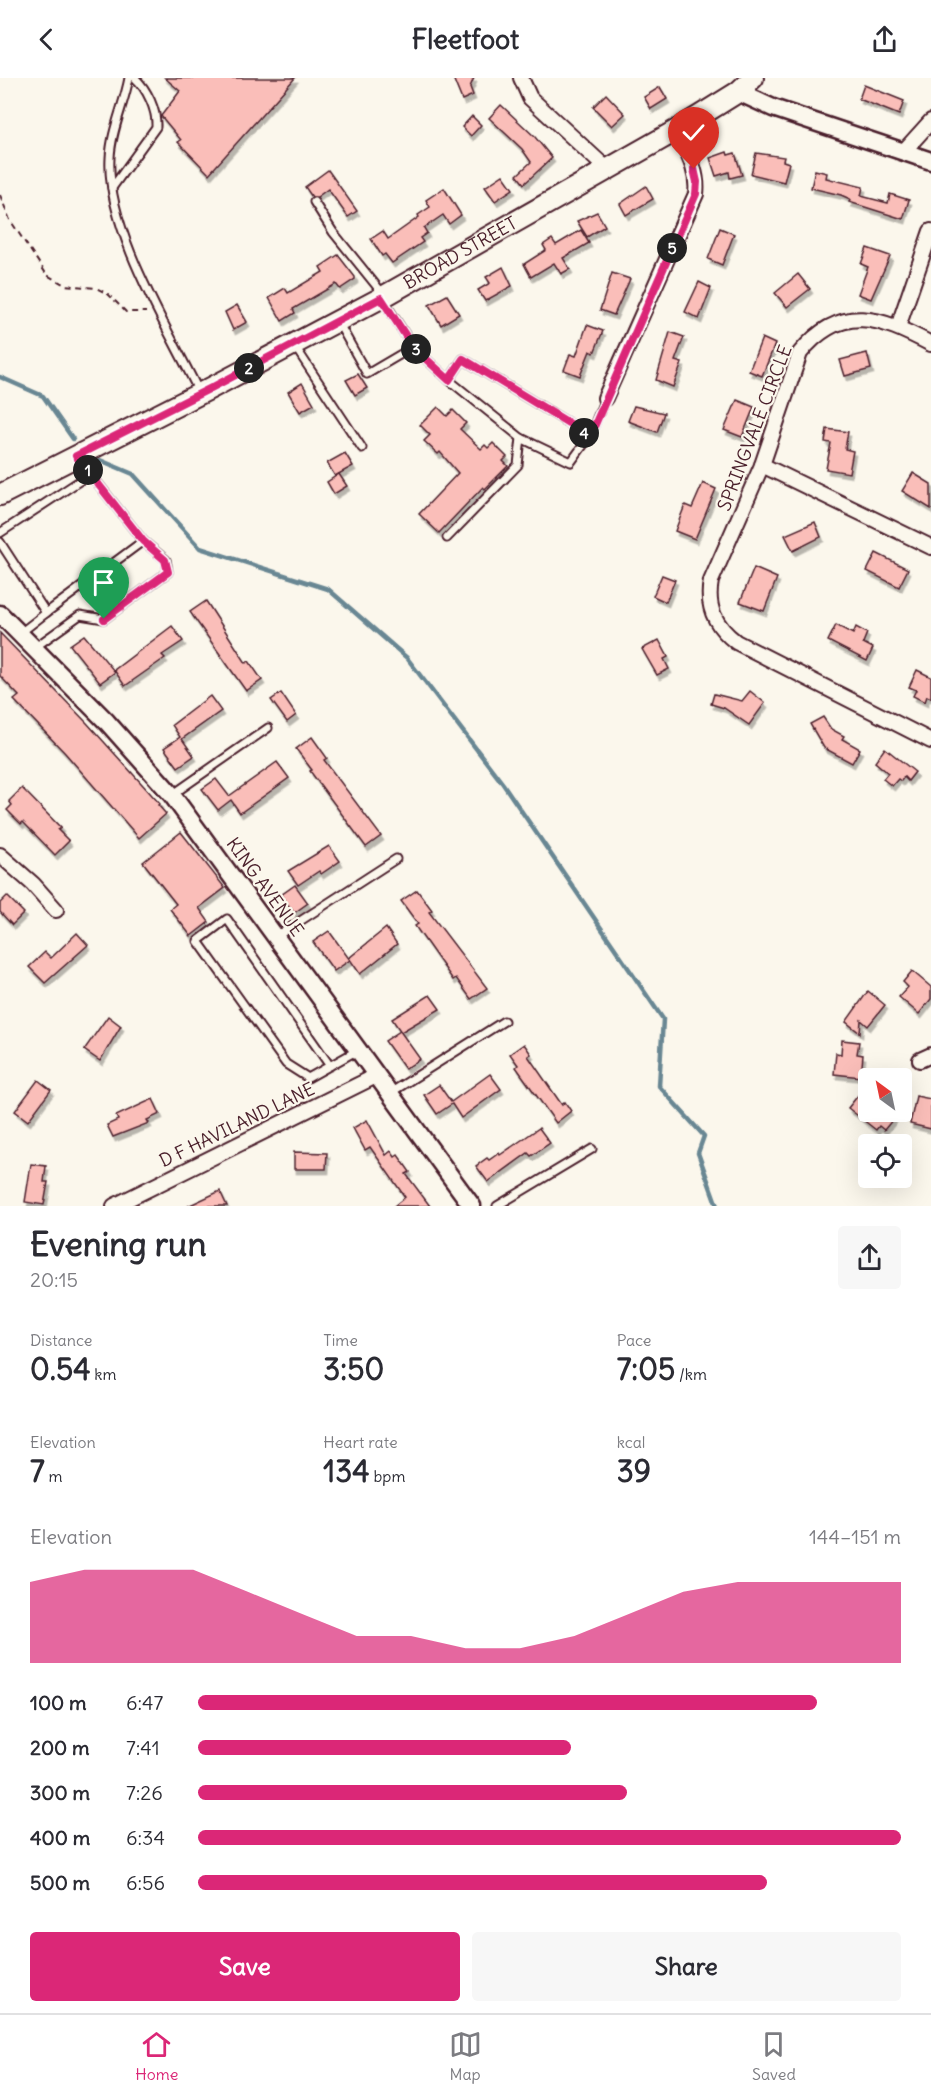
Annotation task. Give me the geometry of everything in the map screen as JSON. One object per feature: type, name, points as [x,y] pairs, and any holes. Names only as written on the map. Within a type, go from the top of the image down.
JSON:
[{"type":"main road","name":"BROAD STREET","points":[[0,495],[200,394],[383,297],[677,130],[738,92],[753,78]]},
{"type":"street","points":[[521,78],[530,98],[608,170]]},
{"type":"street","points":[[738,92],[760,104],[931,161]]},
{"type":"street","points":[[903,152],[931,121]]},
{"type":"street","points":[[605,398],[696,194],[697,182],[694,169],[677,130]]},
{"type":"street","points":[[898,327],[931,231]]},
{"type":"street","name":"SPRINGVALE CIRCLE","points":[[931,344],[898,327],[878,321],[837,321],[823,328],[811,339],[800,353],[762,465],[711,581],[708,597],[716,622],[724,633],[736,642],[931,741]]},
{"type":"street","points":[[762,465],[931,547]]},
{"type":"street","name":"KING AVENUE","points":[[0,614],[107,722],[172,795],[472,1206]]},
{"type":"street","points":[[0,855],[33,884],[56,910]]},
{"type":"street","name":"D F HAVILAND LANE","points":[[114,1206],[376,1076]]},
{"type":"lane","points":[[129,78],[113,138],[110,159],[112,188],[132,253],[200,394]]},
{"type":"lane","points":[[112,188],[156,127],[156,118],[144,88],[135,78]]},
{"type":"lane","points":[[314,202],[383,297],[413,347],[449,380],[521,438],[571,462],[590,436],[605,398]]},
{"type":"lane","points":[[337,320],[367,374],[413,347]]},
{"type":"lane","points":[[293,344],[362,448]]},
{"type":"lane","points":[[449,380],[463,359],[590,436]]},
{"type":"lane","points":[[447,538],[518,465],[521,438]]},
{"type":"lane","points":[[34,648],[80,615],[104,619],[168,572],[165,560],[143,541],[76,456]]},
{"type":"lane","points":[[0,533],[90,474]]},
{"type":"lane","points":[[19,634],[143,541]]},
{"type":"lane","points":[[0,542],[46,613]]},
{"type":"lane","points":[[172,795],[268,728]]},
{"type":"lane","points":[[277,936],[396,859]]},
{"type":"lane","points":[[330,1066],[228,919],[198,941],[286,1064],[308,1078],[330,1066],[358,1050]]},
{"type":"lane","points":[[390,1093],[504,1021]]},
{"type":"lane","points":[[497,1206],[592,1149]]},
{"type":"path","points":[[0,195],[10,220],[46,275],[65,285],[96,288],[108,294],[126,312],[158,309]]},
{"type":"building","points":[[165,78],[295,78],[209,174],[178,142],[181,140],[161,116],[180,91]]},
{"type":"building","points":[[453,78],[474,78],[470,87],[473,95],[462,100]]},
{"type":"building","points":[[864,85],[904,101],[899,115],[859,99]]},
{"type":"building","points":[[660,87],[667,99],[651,109],[644,97]]},
{"type":"building","points":[[606,94],[625,114],[612,126],[593,107]]},
{"type":"building","points":[[501,105],[535,137],[552,158],[524,184],[517,175],[531,162],[522,149],[489,118]]},
{"type":"building","points":[[472,116],[481,125],[471,136],[462,127]]},
{"type":"building","points":[[727,152],[728,155],[735,153],[742,175],[730,178],[729,172],[716,176],[710,158]]},
{"type":"building","points":[[756,153],[784,157],[783,161],[789,163],[784,182],[751,174]]},
{"type":"building","points":[[328,170],[357,211],[348,217],[328,189],[317,197],[312,197],[305,187]]},
{"type":"building","points":[[815,170],[827,173],[826,178],[863,187],[861,196],[888,203],[890,194],[909,200],[903,219],[849,202],[850,199],[841,195],[811,188]]},
{"type":"building","points":[[503,175],[513,189],[495,201],[485,187]]},
{"type":"building","points":[[646,186],[653,199],[626,215],[620,204]]},
{"type":"building","points":[[444,188],[461,215],[449,224],[443,215],[424,228],[427,233],[420,238],[423,242],[392,263],[385,254],[382,256],[371,239],[383,231],[388,239],[430,207],[426,200]]},
{"type":"building","points":[[597,212],[605,226],[587,237],[577,221]]},
{"type":"building","points":[[720,228],[734,234],[722,265],[708,259]]},
{"type":"building","points":[[581,230],[589,243],[563,258],[570,269],[561,274],[554,263],[531,277],[524,264],[546,250],[543,245],[552,239],[556,245]]},
{"type":"building","points":[[867,248],[890,256],[871,299],[858,294],[868,267],[861,264]]},
{"type":"building","points":[[338,255],[355,279],[340,289],[336,284],[293,309],[295,313],[282,321],[269,298],[285,288],[288,293],[323,272],[320,267]]},
{"type":"building","points":[[503,267],[512,286],[485,301],[478,290],[490,283],[486,277]]},
{"type":"building","points":[[612,273],[630,279],[614,315],[600,310]]},
{"type":"building","points":[[798,274],[810,289],[787,307],[775,293]]},
{"type":"building","points":[[699,282],[711,288],[699,319],[685,312]]},
{"type":"building","points":[[447,295],[459,314],[441,325],[429,305]]},
{"type":"building","points":[[237,305],[247,322],[233,330],[225,312]]},
{"type":"building","points":[[587,325],[603,331],[594,353],[590,351],[580,376],[564,370],[570,354],[576,356]]},
{"type":"building","points":[[670,332],[684,337],[675,361],[682,363],[673,387],[656,380]]},
{"type":"building","points":[[762,338],[775,344],[762,376],[749,371]]},
{"type":"building","points":[[867,353],[871,369],[845,376],[840,360]]},
{"type":"building","points":[[358,374],[367,388],[355,395],[346,380]]},
{"type":"building","points":[[302,383],[314,404],[300,412],[288,392]]},
{"type":"building","points":[[737,400],[754,407],[742,437],[724,430]]},
{"type":"building","points":[[634,406],[664,413],[657,432],[628,421]]},
{"type":"building","points":[[438,407],[447,416],[453,410],[466,423],[460,429],[481,449],[485,445],[488,448],[493,443],[507,457],[503,461],[508,466],[485,489],[483,487],[439,533],[419,514],[458,473],[440,452],[438,454],[424,441],[430,435],[420,425]]},
{"type":"building","points":[[827,429],[848,432],[845,449],[853,451],[849,473],[826,469],[831,443],[825,442]]},
{"type":"building","points":[[345,453],[353,466],[335,476],[327,463]]},
{"type":"building","points":[[913,473],[931,484],[931,509],[902,491]]},
{"type":"building","points":[[339,474],[347,486],[334,494],[327,482]]},
{"type":"building","points":[[703,483],[716,489],[695,539],[675,531],[685,505],[692,508]]},
{"type":"building","points":[[815,522],[821,537],[793,551],[785,535]]},
{"type":"building","points":[[876,553],[908,569],[899,587],[867,571]]},
{"type":"building","points":[[754,568],[777,578],[764,611],[740,602]]},
{"type":"building","points":[[662,575],[675,580],[666,602],[653,596]]},
{"type":"building","points":[[206,601],[246,663],[249,661],[262,680],[246,691],[190,612]]},
{"type":"building","points":[[836,625],[853,634],[856,627],[867,633],[863,643],[873,648],[867,661],[828,641]]},
{"type":"building","points":[[172,626],[183,641],[162,655],[165,658],[125,686],[114,670]]},
{"type":"building","points":[[0,633],[87,723],[160,804],[158,805],[166,814],[139,838],[65,753],[14,700],[19,696],[0,676]]},
{"type":"building","points":[[84,635],[115,672],[100,683],[70,645]]},
{"type":"building","points":[[659,640],[668,657],[664,659],[669,669],[657,675],[642,649]]},
{"type":"building","points":[[917,670],[931,677],[931,698],[927,696],[925,702],[913,696],[916,690],[909,687]]},
{"type":"building","points":[[750,691],[765,703],[749,725],[724,708],[711,704],[714,694],[742,701]]},
{"type":"building","points":[[281,693],[296,715],[287,722],[271,700]]},
{"type":"building","points":[[210,696],[221,711],[182,739],[194,756],[178,767],[164,748],[180,737],[172,725]]},
{"type":"building","points":[[823,717],[831,729],[844,736],[842,739],[860,749],[852,763],[824,748],[810,724]]},
{"type":"building","points":[[312,737],[327,758],[324,760],[381,836],[366,847],[296,749]]},
{"type":"building","points":[[885,748],[915,772],[908,781],[904,777],[901,781],[898,779],[892,786],[883,779],[888,773],[875,762]]},
{"type":"building","points":[[277,762],[289,778],[240,813],[231,800],[218,810],[202,789],[216,779],[229,796]]},
{"type":"building","points":[[22,788],[61,828],[58,830],[69,841],[55,855],[23,822],[21,824],[7,810],[12,805],[9,801]]},
{"type":"building","points":[[181,832],[225,888],[199,908],[209,922],[191,936],[170,909],[176,904],[143,862]]},
{"type":"building","points":[[329,846],[340,861],[321,874],[319,871],[298,885],[288,871]]},
{"type":"building","points":[[295,885],[308,903],[294,913],[281,895]]},
{"type":"building","points":[[417,890],[432,910],[429,912],[487,988],[471,999],[456,978],[453,980],[415,926],[418,924],[401,901]]},
{"type":"building","points":[[7,896],[24,913],[12,925],[0,912],[0,903]]},
{"type":"building","points":[[386,928],[397,944],[360,974],[349,958]]},
{"type":"building","points":[[329,931],[350,960],[334,971],[313,942]]},
{"type":"building","points":[[77,933],[88,945],[45,983],[29,967],[45,952],[51,958]]},
{"type":"building","points":[[912,971],[931,987],[931,999],[919,1014],[899,997],[908,987],[903,982]]},
{"type":"building","points":[[868,991],[885,1005],[868,1026],[861,1020],[860,1033],[846,1022]]},
{"type":"building","points":[[430,995],[440,1009],[401,1032],[392,1019]]},
{"type":"building","points":[[108,1016],[121,1026],[100,1061],[84,1050]]},
{"type":"building","points":[[400,1031],[420,1059],[405,1069],[385,1041]]},
{"type":"building","points":[[842,1040],[859,1042],[857,1054],[863,1055],[862,1068],[858,1068],[858,1077],[834,1074],[836,1053],[841,1054]]},
{"type":"building","points":[[524,1044],[531,1054],[528,1056],[562,1105],[565,1102],[571,1111],[556,1123],[516,1067],[518,1065],[510,1054]]},
{"type":"building","points":[[490,1074],[501,1089],[461,1118],[452,1104],[437,1114],[424,1095],[439,1085],[451,1102]]},
{"type":"building","points":[[38,1080],[51,1090],[28,1121],[15,1111]]},
{"type":"building","points":[[858,1096],[858,1116],[848,1108]]},
{"type":"building","points":[[916,1096],[931,1099],[931,1129],[910,1124]]},
{"type":"building","points":[[153,1099],[160,1114],[147,1120],[149,1123],[113,1137],[107,1125],[118,1120],[116,1116]]},
{"type":"building","points":[[367,1120],[386,1155],[391,1151],[395,1157],[398,1155],[410,1172],[406,1174],[430,1206],[394,1206],[405,1197],[370,1147],[365,1150],[353,1128]]},
{"type":"building","points":[[866,1122],[891,1122],[884,1130],[879,1126],[876,1130]]},
{"type":"building","points":[[539,1128],[550,1143],[531,1156],[528,1153],[488,1182],[476,1166],[487,1158],[489,1160],[499,1153],[500,1155]]},
{"type":"building","points":[[294,1152],[327,1153],[326,1169],[294,1169]]},
{"type":"building","points":[[31,1164],[46,1166],[44,1182],[48,1182],[44,1205],[25,1202]]},
{"type":"building","points":[[220,1191],[227,1206],[188,1206]]},
{"type":"waterway","points":[[0,377],[43,396],[73,439]]},
{"type":"waterway","points":[[100,460],[133,474],[200,548],[328,589],[407,658],[503,784],[663,1019],[659,1086],[704,1136],[698,1153],[717,1206]]},
{"type":"route","points":[[104,619],[168,572],[165,560],[143,541],[76,456],[381,298],[413,347],[449,380],[463,359],[590,436],[696,194],[697,182],[694,169]]}]
